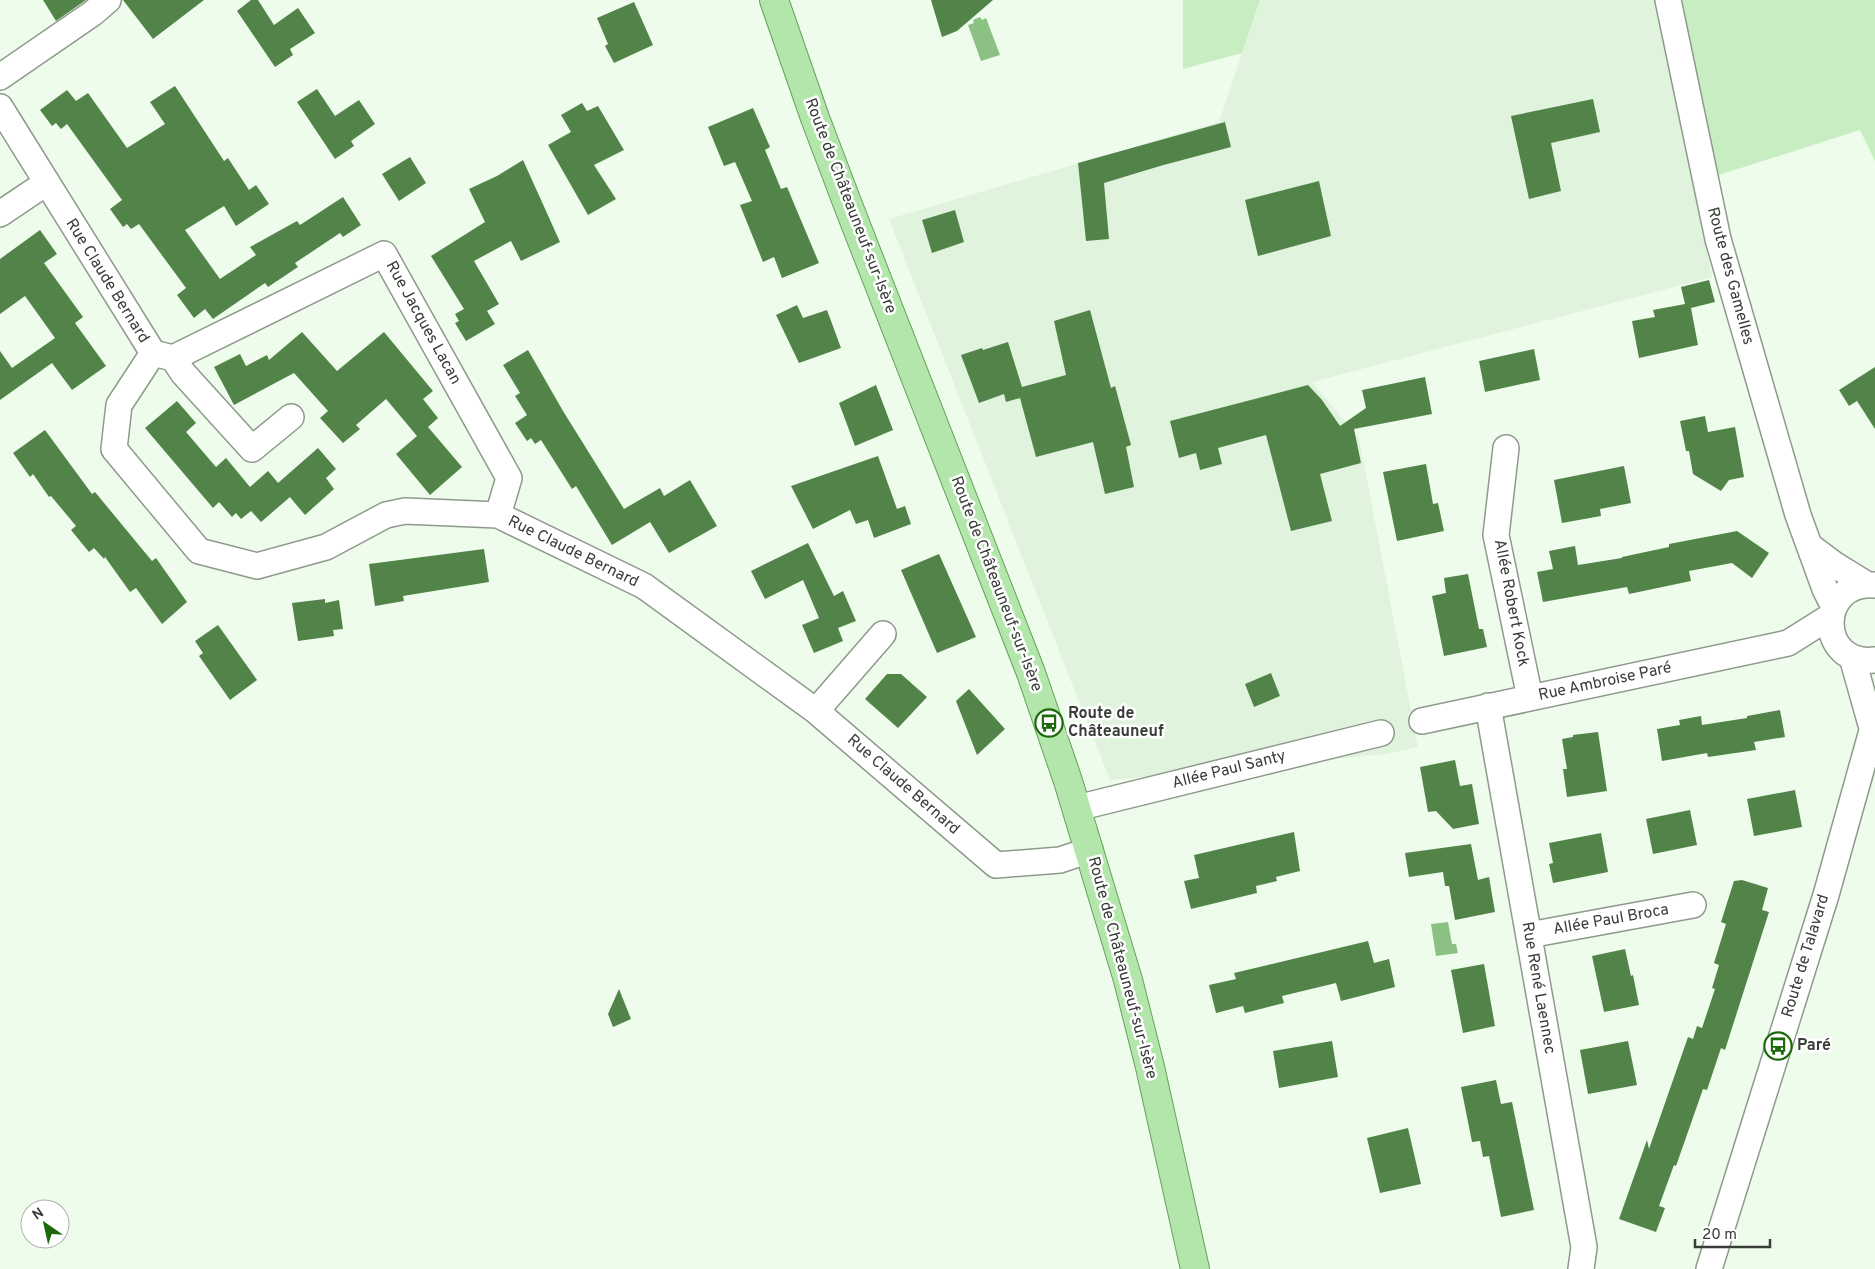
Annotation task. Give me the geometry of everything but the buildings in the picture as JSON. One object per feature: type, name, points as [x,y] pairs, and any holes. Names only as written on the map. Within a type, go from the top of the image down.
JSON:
[{"type":"main road","name":"Route de Châteauneuf-sur-Isère","points":[[774,0],[844,196],[1031,673],[1077,808],[1128,980],[1148,1057],[1195,1269]]},
{"type":"street","points":[[0,77],[94,13],[108,0]]},
{"type":"street","name":"Route des Gamelles","points":[[1668,0],[1718,239],[1798,515],[1832,612],[1831,628],[1834,639],[1855,655]]},
{"type":"street","name":"Rue Claude Bernard","points":[[0,107],[46,183],[163,356],[119,405],[114,449],[199,551],[257,566],[326,546],[386,515],[405,510],[498,515],[644,586],[816,711],[996,865],[1060,860],[1090,850]]},
{"type":"street","points":[[0,214],[46,183]]},
{"type":"street","name":"Rue Jacques Lacan","points":[[163,356],[384,254],[509,478],[498,515]]},
{"type":"street","points":[[163,356],[184,373],[252,449],[291,417]]},
{"type":"street","name":"Allée Robert Kock","points":[[1506,448],[1496,535],[1530,698]]},
{"type":"street","points":[[1810,547],[1835,565],[1870,584]]},
{"type":"street","name":"Rue Ambroise Paré","points":[[1788,643],[1832,612],[1842,596],[1852,588],[1870,584]]},
{"type":"street","points":[[816,711],[883,634]]},
{"type":"street","name":"Rue Ambroise Paré","points":[[1422,721],[1788,643],[1855,655]]},
{"type":"street","name":"Route de Talavard","points":[[1709,1269],[1826,895],[1874,724],[1855,655]]},
{"type":"street","name":"Rue René Laennec","points":[[1488,706],[1584,1247],[1581,1269]]},
{"type":"street","name":"Allée Paul Santy","points":[[1077,808],[1380,733]]},
{"type":"street","name":"Allée Paul Broca","points":[[1529,935],[1693,905]]},
{"type":"shaded area","points":[[1183,0],[1260,0],[1242,53],[1183,69]]},
{"type":"shaded area","points":[[1260,0],[1658,0],[1712,277],[1312,382],[1359,438],[1418,747],[1385,754],[1110,780],[889,219],[1219,122]]},
{"type":"shaded area","points":[[1681,0],[1875,0],[1875,161],[1860,130],[1716,176]]},
{"type":"shaded area","points":[[980,17],[982,20],[986,18],[1000,55],[981,61],[968,25],[974,23],[973,20]]},
{"type":"shaded area","points":[[1448,922],[1452,944],[1456,944],[1458,953],[1436,956],[1431,924]]},
{"type":"place","name":"Route de Châteauneuf","points":[[1049,723]]},
{"type":"place","name":"Paré","points":[[1778,1046]]}]
